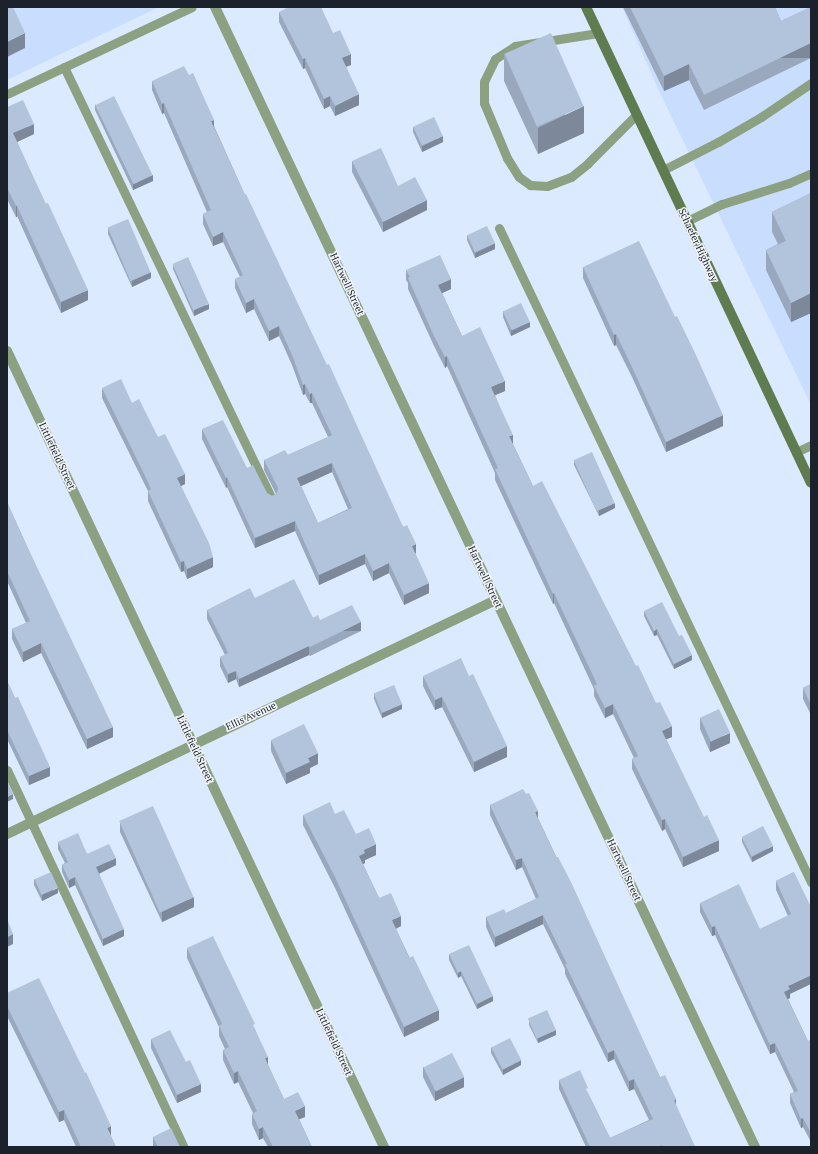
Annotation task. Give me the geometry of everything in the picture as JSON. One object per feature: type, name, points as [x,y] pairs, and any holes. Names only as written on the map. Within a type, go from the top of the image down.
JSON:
[{"type":"main road","name":"Schaefer Highway","points":[[586,7],[811,483]]},
{"type":"street","name":"Hartwell Street","points":[[215,7],[755,1147]]},
{"type":"street","name":"Littlefield Street","points":[[7,351],[384,1147]]},
{"type":"street","name":"Ellis Avenue","points":[[7,834],[496,600]]},
{"type":"lane","points":[[7,94],[192,7]]},
{"type":"lane","points":[[598,33],[515,46],[495,59],[484,82],[484,103],[507,158],[519,177],[530,184],[547,186],[571,177],[588,163],[636,115]]},
{"type":"lane","points":[[64,67],[272,500]]},
{"type":"lane","points":[[663,170],[736,131],[811,83]]},
{"type":"lane","points":[[687,221],[722,204],[789,183],[811,173]]},
{"type":"lane","points":[[499,228],[811,882]]},
{"type":"lane","points":[[796,452],[811,445]]},
{"type":"lane","points":[[7,770],[184,1147]]},
{"type":"shaded area","points":[[7,7],[159,7],[7,80]]},
{"type":"shaded area","points":[[622,7],[811,7],[811,405],[659,91]]},
{"type":"building","points":[[7,7],[13,7],[25,33],[7,42]]},
{"type":"building","points":[[289,7],[321,7],[333,33],[340,30],[351,54],[342,58],[359,94],[335,106],[330,96],[324,99],[305,58],[303,59],[279,12]]},
{"type":"building","points":[[630,7],[775,7],[781,21],[811,7],[811,43],[704,95],[689,64],[664,76]]},
{"type":"building","points":[[551,33],[584,106],[537,127],[504,54]]},
{"type":"building","points":[[184,66],[189,75],[193,73],[214,120],[211,121],[245,195],[246,194],[327,365],[329,364],[403,527],[407,525],[416,544],[412,546],[429,583],[404,595],[389,563],[373,571],[365,554],[319,575],[295,521],[255,538],[227,477],[226,478],[202,429],[223,420],[247,468],[253,465],[267,493],[272,496],[277,493],[278,488],[264,460],[285,450],[288,455],[332,435],[312,393],[310,394],[305,384],[303,385],[279,326],[269,331],[254,299],[246,303],[235,279],[243,275],[223,232],[213,237],[203,214],[211,210],[164,103],[162,104],[152,81]],"holes":[[[332,463],[352,508],[318,523],[297,478]]]},
{"type":"building","points":[[114,96],[153,175],[134,184],[95,105]]},
{"type":"building","points":[[23,100],[34,124],[13,133],[46,204],[48,203],[88,290],[61,302],[17,206],[7,188],[7,107]]},
{"type":"building","points":[[434,117],[443,136],[422,146],[413,127]]},
{"type":"building","points":[[381,148],[398,186],[415,177],[427,200],[383,222],[352,161]]},
{"type":"building","points":[[811,193],[811,293],[791,303],[766,250],[786,241],[772,212]]},
{"type":"building","points":[[128,219],[151,272],[130,281],[108,228]]},
{"type":"building","points":[[487,226],[495,243],[475,253],[467,235]]},
{"type":"building","points":[[639,241],[675,317],[677,316],[695,353],[723,415],[666,442],[632,367],[616,334],[614,335],[583,267]]},
{"type":"building","points":[[440,255],[451,279],[438,285],[462,336],[480,327],[505,381],[491,387],[513,435],[509,436],[533,486],[542,481],[636,666],[638,665],[656,703],[660,702],[672,726],[662,731],[704,817],[707,815],[719,840],[683,857],[665,819],[662,820],[632,759],[638,756],[613,704],[605,708],[594,686],[597,684],[495,469],[498,468],[447,356],[445,357],[434,336],[408,278],[410,277],[406,270]]},
{"type":"building","points":[[188,257],[209,304],[193,311],[172,264]]},
{"type":"building","points":[[521,303],[530,322],[512,330],[503,311]]},
{"type":"building","points":[[121,379],[132,403],[139,399],[158,437],[165,434],[185,474],[177,478],[209,543],[213,557],[187,569],[184,561],[181,562],[148,491],[151,489],[102,388]]},
{"type":"building","points":[[592,452],[615,503],[597,511],[574,460]]},
{"type":"building","points":[[7,502],[113,727],[87,739],[41,643],[23,652],[12,629],[30,621],[7,571]]},
{"type":"building","points":[[294,579],[313,618],[318,615],[320,620],[352,605],[361,622],[239,679],[236,671],[228,674],[220,657],[228,653],[207,610],[250,588],[255,598]]},
{"type":"building","points":[[662,602],[679,636],[682,635],[692,655],[674,664],[657,629],[654,631],[644,611]]},
{"type":"building","points":[[461,658],[469,676],[473,674],[507,746],[474,762],[442,697],[435,700],[423,676]]},
{"type":"building","points":[[7,681],[15,698],[18,697],[50,767],[29,776],[7,730]]},
{"type":"building","points":[[811,684],[811,705],[803,688]]},
{"type":"building","points":[[394,685],[402,704],[382,713],[374,694]]},
{"type":"building","points":[[719,709],[730,733],[711,741],[700,718]]},
{"type":"building","points":[[304,724],[318,753],[308,758],[310,762],[286,773],[271,740]]},
{"type":"building","points":[[7,780],[13,794],[7,797]]},
{"type":"building","points":[[523,789],[526,794],[529,793],[538,811],[535,812],[556,857],[558,857],[571,882],[660,1077],[665,1075],[676,1099],[674,1100],[695,1147],[663,1147],[662,1145],[657,1147],[590,1147],[559,1080],[580,1070],[588,1088],[586,1089],[610,1138],[653,1119],[634,1079],[629,1081],[614,1050],[608,1053],[543,915],[495,937],[486,917],[504,909],[506,913],[539,897],[522,858],[516,860],[490,805]]},
{"type":"building","points":[[330,802],[335,814],[344,810],[356,834],[369,828],[376,844],[364,850],[365,853],[359,856],[379,898],[391,893],[401,916],[392,920],[409,958],[413,956],[439,1010],[404,1027],[335,877],[303,815]]},
{"type":"building","points":[[153,806],[194,897],[160,912],[119,821]]},
{"type":"building","points":[[763,826],[773,846],[752,856],[742,837]]},
{"type":"building","points":[[78,833],[87,854],[109,844],[116,858],[96,867],[124,929],[103,939],[75,877],[69,880],[62,865],[68,862],[58,842]]},
{"type":"building","points":[[51,872],[58,888],[41,895],[35,879]]},
{"type":"building","points":[[794,872],[811,907],[811,975],[788,986],[790,989],[784,992],[808,1041],[811,1040],[811,1133],[803,1118],[801,1119],[790,1094],[798,1091],[775,1043],[770,1045],[715,926],[712,927],[700,903],[739,884],[760,929],[791,914],[776,881]]},
{"type":"building","points":[[7,919],[13,934],[7,937]]},
{"type":"building","points":[[213,936],[255,1024],[253,1025],[268,1057],[265,1058],[284,1099],[298,1092],[305,1106],[295,1111],[312,1147],[273,1147],[263,1127],[259,1129],[252,1114],[257,1111],[238,1071],[234,1073],[223,1050],[229,1047],[219,1026],[222,1024],[187,948]]},
{"type":"building","points":[[469,945],[493,996],[477,1004],[461,971],[458,973],[449,954]]},
{"type":"building","points":[[39,978],[111,1126],[107,1128],[116,1147],[81,1147],[64,1110],[59,1112],[7,1006],[7,993]]},
{"type":"building","points":[[547,1010],[556,1030],[537,1039],[528,1019]]},
{"type":"building","points":[[170,1030],[186,1062],[190,1060],[201,1084],[177,1095],[151,1039]]},
{"type":"building","points":[[510,1038],[521,1060],[503,1070],[491,1048]]},
{"type":"building","points":[[452,1053],[464,1077],[436,1092],[423,1068]]},
{"type":"building","points":[[171,1128],[180,1147],[158,1147],[153,1137]]}]
